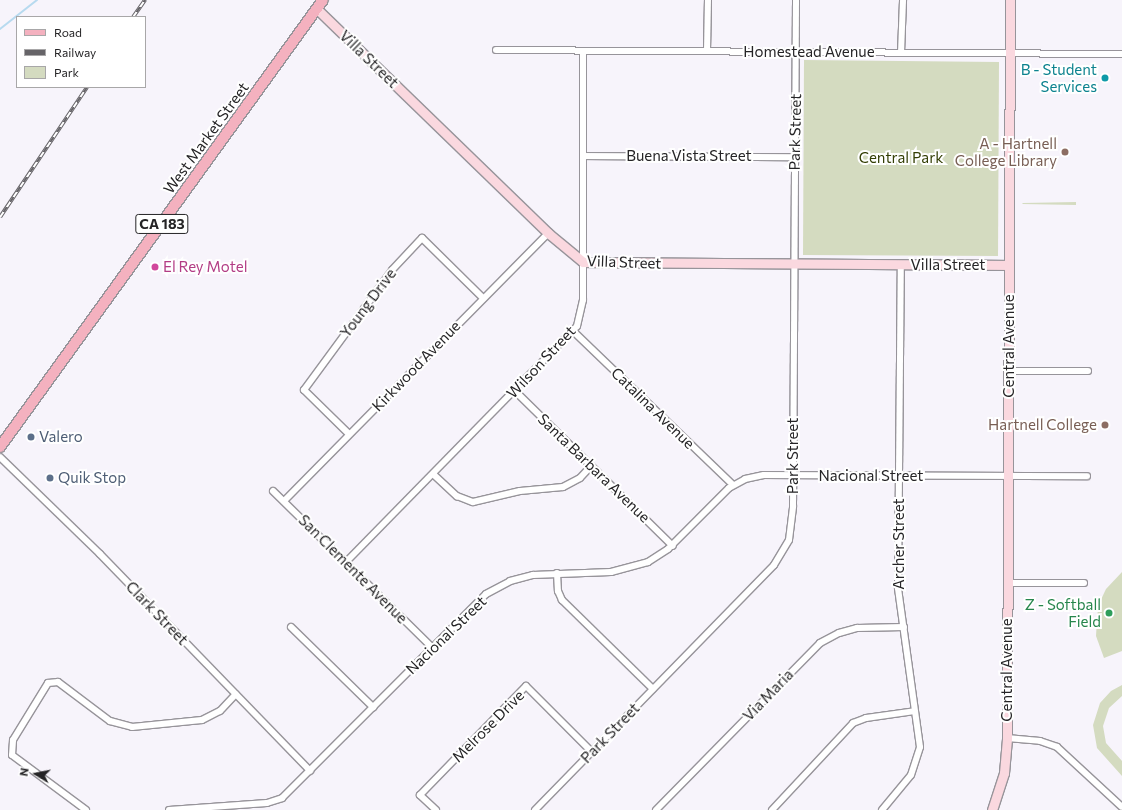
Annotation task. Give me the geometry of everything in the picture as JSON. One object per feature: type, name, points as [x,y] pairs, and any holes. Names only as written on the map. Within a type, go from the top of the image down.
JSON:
[{"type":"main road","name":"West Market Street","points":[[0,447],[323,0]]},
{"type":"street","points":[[708,0],[708,51]]},
{"type":"street","name":"Park Street","points":[[535,810],[779,559],[792,527],[796,0]]},
{"type":"street","points":[[902,0],[902,52]]},
{"type":"street","name":"Central Avenue","points":[[992,810],[1004,773],[1007,738],[1010,0]]},
{"type":"street","name":"Villa Street","points":[[317,8],[548,232],[583,262],[1009,265]]},
{"type":"street","name":"Homestead Avenue","points":[[496,50],[1122,54]]},
{"type":"street","name":"Wilson Street","points":[[346,562],[573,331],[582,307],[583,51]]},
{"type":"street","name":"Buena Vista Street","points":[[583,156],[795,157]]},
{"type":"street","name":"Kirkwood Avenue","points":[[284,501],[548,232]]},
{"type":"street","name":"Young Drive","points":[[350,434],[304,390],[392,270],[422,238],[483,298]]},
{"type":"street","name":"Archer Street","points":[[882,810],[916,766],[920,739],[898,582],[901,265]]},
{"type":"street","name":"Catalina Avenue","points":[[573,331],[733,485]]},
{"type":"street","points":[[1009,371],[1088,371]]},
{"type":"street","name":"Santa Barbara Avenue","points":[[515,391],[673,546]]},
{"type":"street","name":"Clark Street","points":[[0,457],[100,554],[310,771]]},
{"type":"street","points":[[433,474],[457,496],[474,502],[520,491],[563,486],[580,478],[592,466]]},
{"type":"street","name":"Nacional Street","points":[[169,810],[273,802],[287,794],[476,602],[493,590],[522,577],[556,573],[626,570],[648,562],[673,546],[733,485],[757,476],[1086,476]]},
{"type":"street","name":"San Clemente Avenue","points":[[273,491],[432,647]]},
{"type":"street","points":[[556,573],[558,591],[562,600],[653,689]]},
{"type":"street","points":[[1007,583],[1084,583]]},
{"type":"street","points":[[291,627],[372,707]]},
{"type":"street","name":"Via Maria","points":[[656,810],[820,643],[839,633],[857,628],[904,627]]},
{"type":"street","points":[[86,810],[12,754],[10,748],[13,740],[48,683],[58,682],[110,721],[128,727],[202,720],[220,711],[236,694]]},
{"type":"street","name":"Melrose Drive","points":[[436,810],[420,795],[526,686],[592,752]]},
{"type":"street","points":[[772,810],[853,723],[866,718],[915,711]]},
{"type":"street","points":[[1007,738],[1040,740],[1057,747],[1122,807]]},
{"type":"green space","name":"Central Park","points":[[804,60],[999,62],[998,256],[803,255]]},
{"type":"green space","points":[[1076,202],[1076,205],[1022,204],[1023,203]]},
{"type":"green space","name":"Z - Softball Field","points":[[1122,572],[1122,651],[1104,658],[1096,636],[1098,606],[1106,589]]},
{"type":"green space","points":[[1122,685],[1122,696],[1109,708],[1103,726],[1106,743],[1122,761],[1122,776],[1097,748],[1093,725],[1100,703],[1111,691]]},
{"type":"waterway","points":[[17,16],[37,0]]},
{"type":"waterway","points":[[0,29],[16,16]]},
{"type":"railway","points":[[134,16],[145,0]]},
{"type":"railway","points":[[0,217],[86,88]]},
{"type":"place","name":"B - Student Services","points":[[1105,78]]},
{"type":"place","name":"A - Hartnell College Library","points":[[1065,152]]},
{"type":"place","name":"El Rey Motel","points":[[155,267]]},
{"type":"place","name":"Hartnell College","points":[[1105,425]]},
{"type":"place","name":"Valero","points":[[31,437]]},
{"type":"place","name":"Quik Stop","points":[[50,478]]},
{"type":"place","name":"Z - Softball Field","points":[[1109,613]]}]
